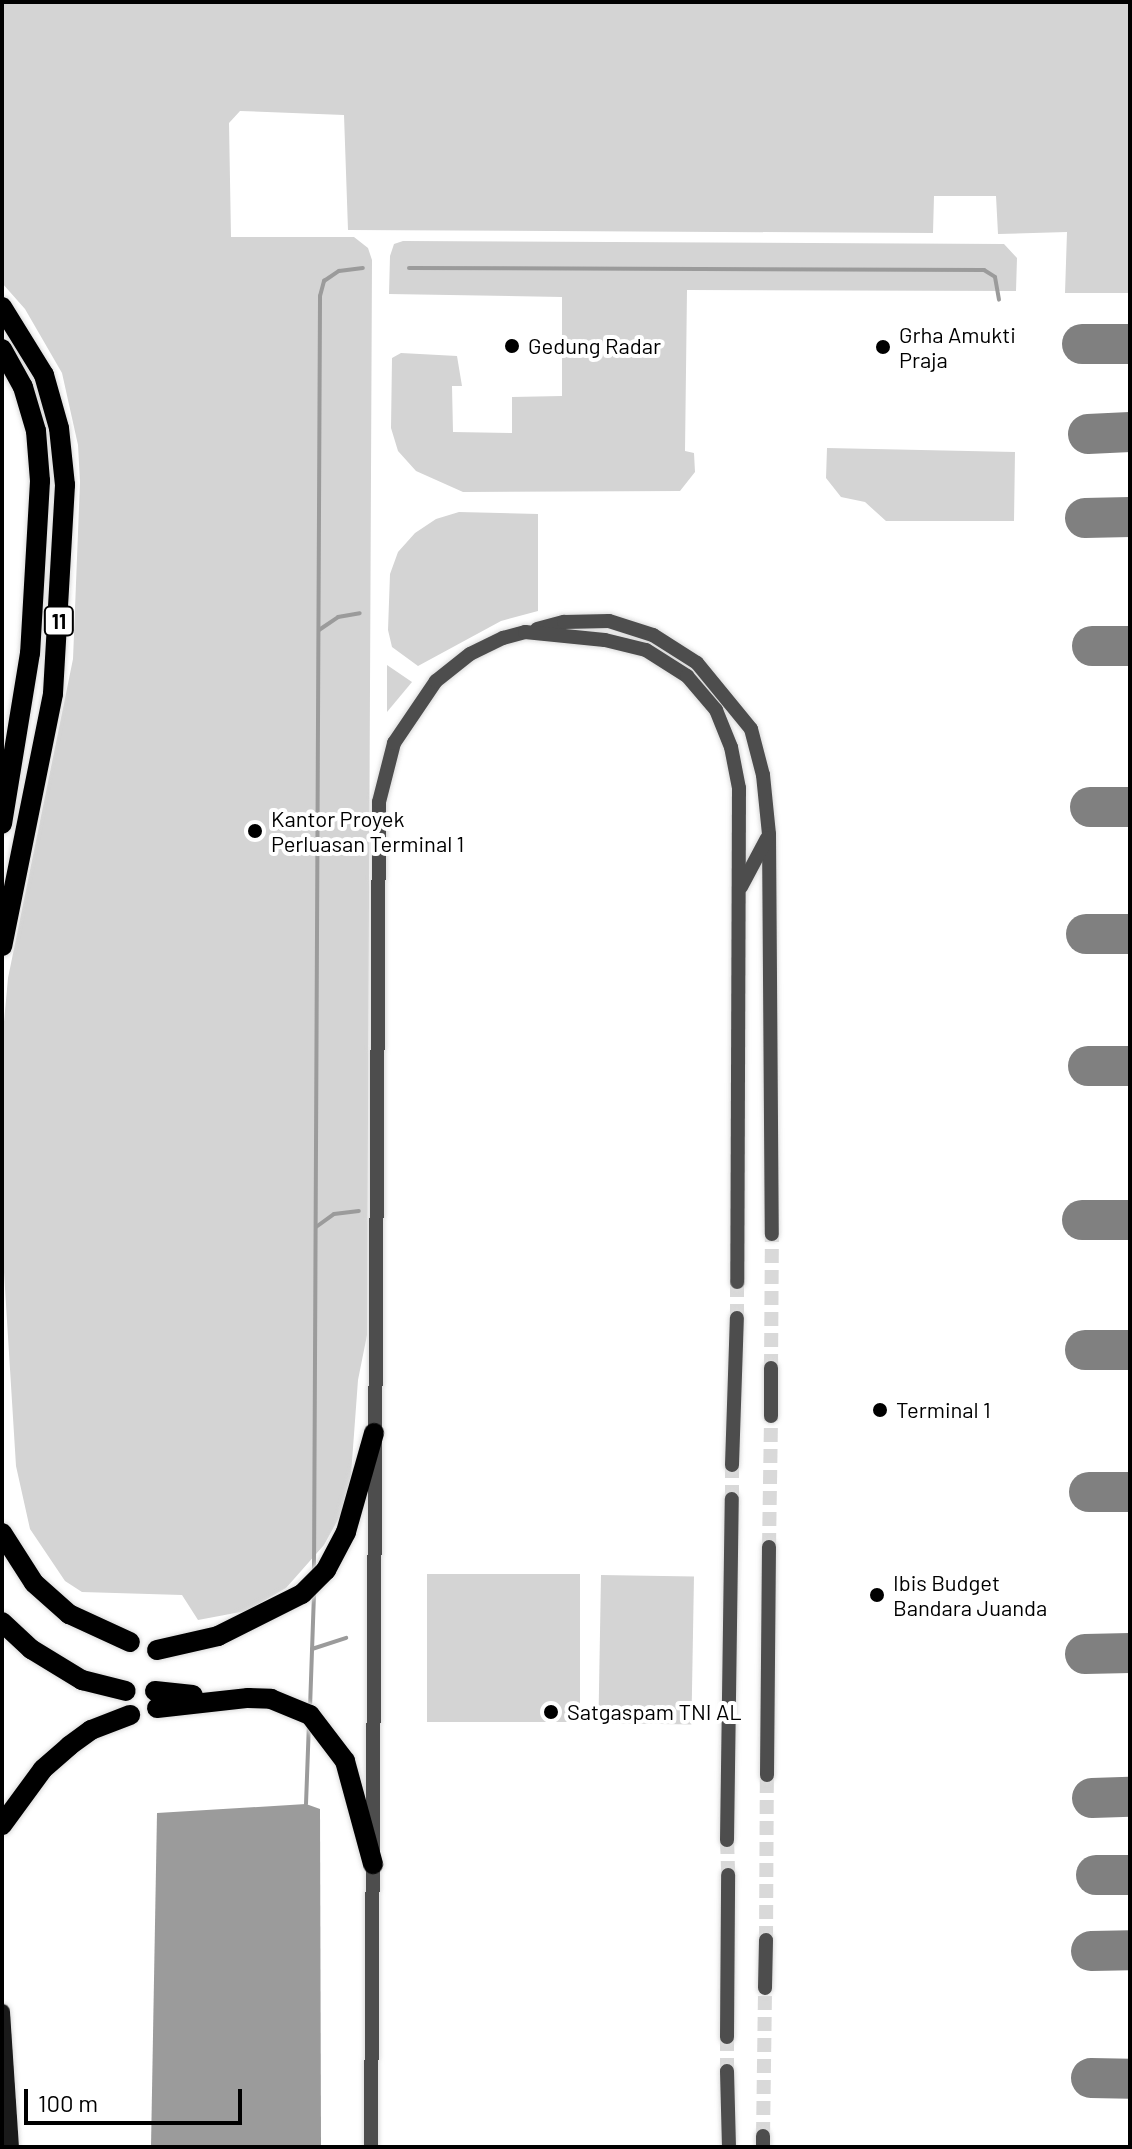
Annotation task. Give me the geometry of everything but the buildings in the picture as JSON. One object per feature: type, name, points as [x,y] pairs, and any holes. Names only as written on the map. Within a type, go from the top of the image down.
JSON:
[{"type":"highway","name":"11","points":[[2,307],[44,375],[59,428],[65,485],[53,694],[2,946]]},
{"type":"highway","name":"11","points":[[2,349],[23,387],[36,431],[40,481],[30,653],[2,824]]},
{"type":"highway","points":[[157,1650],[218,1636],[302,1594],[326,1570],[358,1502],[374,1433]]},
{"type":"highway","points":[[2,1533],[34,1583],[69,1614],[130,1642]]},
{"type":"highway","points":[[2,1622],[31,1649],[82,1680],[126,1691]]},
{"type":"highway","points":[[156,1700],[271,1699],[296,1706],[322,1727],[354,1784],[373,1864]]},
{"type":"highway","points":[[2,1825],[43,1769],[69,1746],[91,1730],[130,1715]]},
{"type":"main road","points":[[2,2012],[11,2147]]},
{"type":"street","points":[[371,2147],[379,802],[394,743],[436,681],[470,654],[525,632],[564,622],[609,621],[653,635],[697,663],[751,729],[763,775],[769,834],[772,1234]]},
{"type":"street","points":[[525,632],[605,640],[646,650],[687,676],[716,710],[731,747],[739,788],[737,1282]]},
{"type":"street","points":[[740,891],[769,834]]},
{"type":"street","points":[[732,1465],[737,1318]]},
{"type":"street","points":[[771,1368],[771,1416]]},
{"type":"street","points":[[727,1840],[732,1499]]},
{"type":"street","points":[[767,1775],[769,1547]]},
{"type":"street","points":[[727,2037],[728,1875]]},
{"type":"street","points":[[765,1988],[766,1940]]},
{"type":"street","points":[[727,2071],[729,2147]]},
{"type":"shaded area","points":[[2,2],[1130,2],[1130,293],[1065,293],[1067,232],[998,234],[996,196],[934,196],[933,233],[348,230],[344,115],[240,111],[229,123],[231,237],[354,237],[368,248],[372,260],[367,1335],[358,1380],[351,1475],[340,1516],[324,1545],[286,1588],[246,1611],[198,1620],[182,1595],[82,1592],[65,1581],[30,1529],[16,1466],[2,1240],[2,1044],[8,978],[73,659],[80,482],[78,445],[62,373],[25,309],[2,283]]},
{"type":"shaded area","points":[[403,241],[1004,244],[1017,258],[1016,291],[687,290],[685,451],[694,453],[695,472],[680,491],[463,492],[416,471],[398,451],[391,428],[392,358],[401,353],[457,356],[462,386],[452,386],[453,432],[512,433],[512,397],[562,396],[562,297],[389,294],[390,256],[394,244]]},
{"type":"shaded area","points":[[827,448],[1015,452],[1014,521],[886,521],[865,502],[841,497],[826,478]]},
{"type":"shaded area","points":[[459,512],[538,514],[538,611],[501,621],[418,666],[392,647],[388,630],[390,574],[398,552],[415,533],[436,519]]},
{"type":"shaded area","points":[[387,665],[412,682],[387,712]]},
{"type":"shaded area","points":[[427,1574],[580,1574],[580,1722],[427,1722]]},
{"type":"shaded area","points":[[601,1575],[694,1577],[691,1725],[598,1723]]},
{"type":"shaded area","points":[[306,1804],[320,1809],[321,2147],[151,2147],[157,1813]]},
{"type":"waterway","points":[[314,1572],[320,296],[324,281],[339,271],[363,268]]},
{"type":"waterway","points":[[409,268],[984,270],[995,277],[999,300]]},
{"type":"waterway","points":[[319,630],[338,617],[360,613]]},
{"type":"waterway","points":[[316,1227],[334,1214],[359,1211]]},
{"type":"waterway","points":[[310,1708],[314,1593]]},
{"type":"waterway","points":[[312,1649],[346,1638]]},
{"type":"waterway","points":[[306,1804],[309,1724]]},
{"type":"taxiway","points":[[1082,344],[1130,344]]},
{"type":"taxiway","points":[[1088,434],[1130,432]]},
{"type":"taxiway","points":[[1085,518],[1130,517]]},
{"type":"taxiway","points":[[1092,646],[1130,646]]},
{"type":"taxiway","points":[[1090,807],[1130,807]]},
{"type":"taxiway","points":[[1086,934],[1130,934]]},
{"type":"taxiway","points":[[1088,1066],[1130,1066]]},
{"type":"taxiway","points":[[1082,1220],[1130,1220]]},
{"type":"taxiway","points":[[1085,1350],[1130,1350]]},
{"type":"taxiway","points":[[1089,1492],[1130,1492]]},
{"type":"taxiway","points":[[1085,1654],[1130,1653]]},
{"type":"taxiway","points":[[1092,1798],[1130,1797]]},
{"type":"taxiway","points":[[1096,1875],[1130,1875]]},
{"type":"taxiway","points":[[1091,1951],[1130,1950]]},
{"type":"taxiway","points":[[1091,2078],[1130,2079]]},
{"type":"tunnel","points":[[771,1368],[772,1234]]},
{"type":"tunnel","points":[[737,1282],[737,1318]]},
{"type":"tunnel","points":[[769,1547],[771,1416]]},
{"type":"tunnel","points":[[732,1465],[732,1499]]},
{"type":"tunnel","points":[[766,1940],[767,1775]]},
{"type":"tunnel","points":[[727,1840],[728,1875]]},
{"type":"tunnel","points":[[763,2136],[765,1988]]},
{"type":"tunnel","points":[[727,2037],[727,2071]]},
{"type":"place","name":"Gedung Radar","points":[[512,346]]},
{"type":"place","name":"Grha Amukti Praja","points":[[883,347]]},
{"type":"place","name":"Kantor Proyek Perluasan Terminal 1","points":[[255,831]]},
{"type":"place","name":"Terminal 1","points":[[880,1410]]},
{"type":"place","name":"Ibis Budget Bandara Juanda","points":[[877,1595]]},
{"type":"place","name":"Satgaspam TNI AL","points":[[551,1712]]}]
